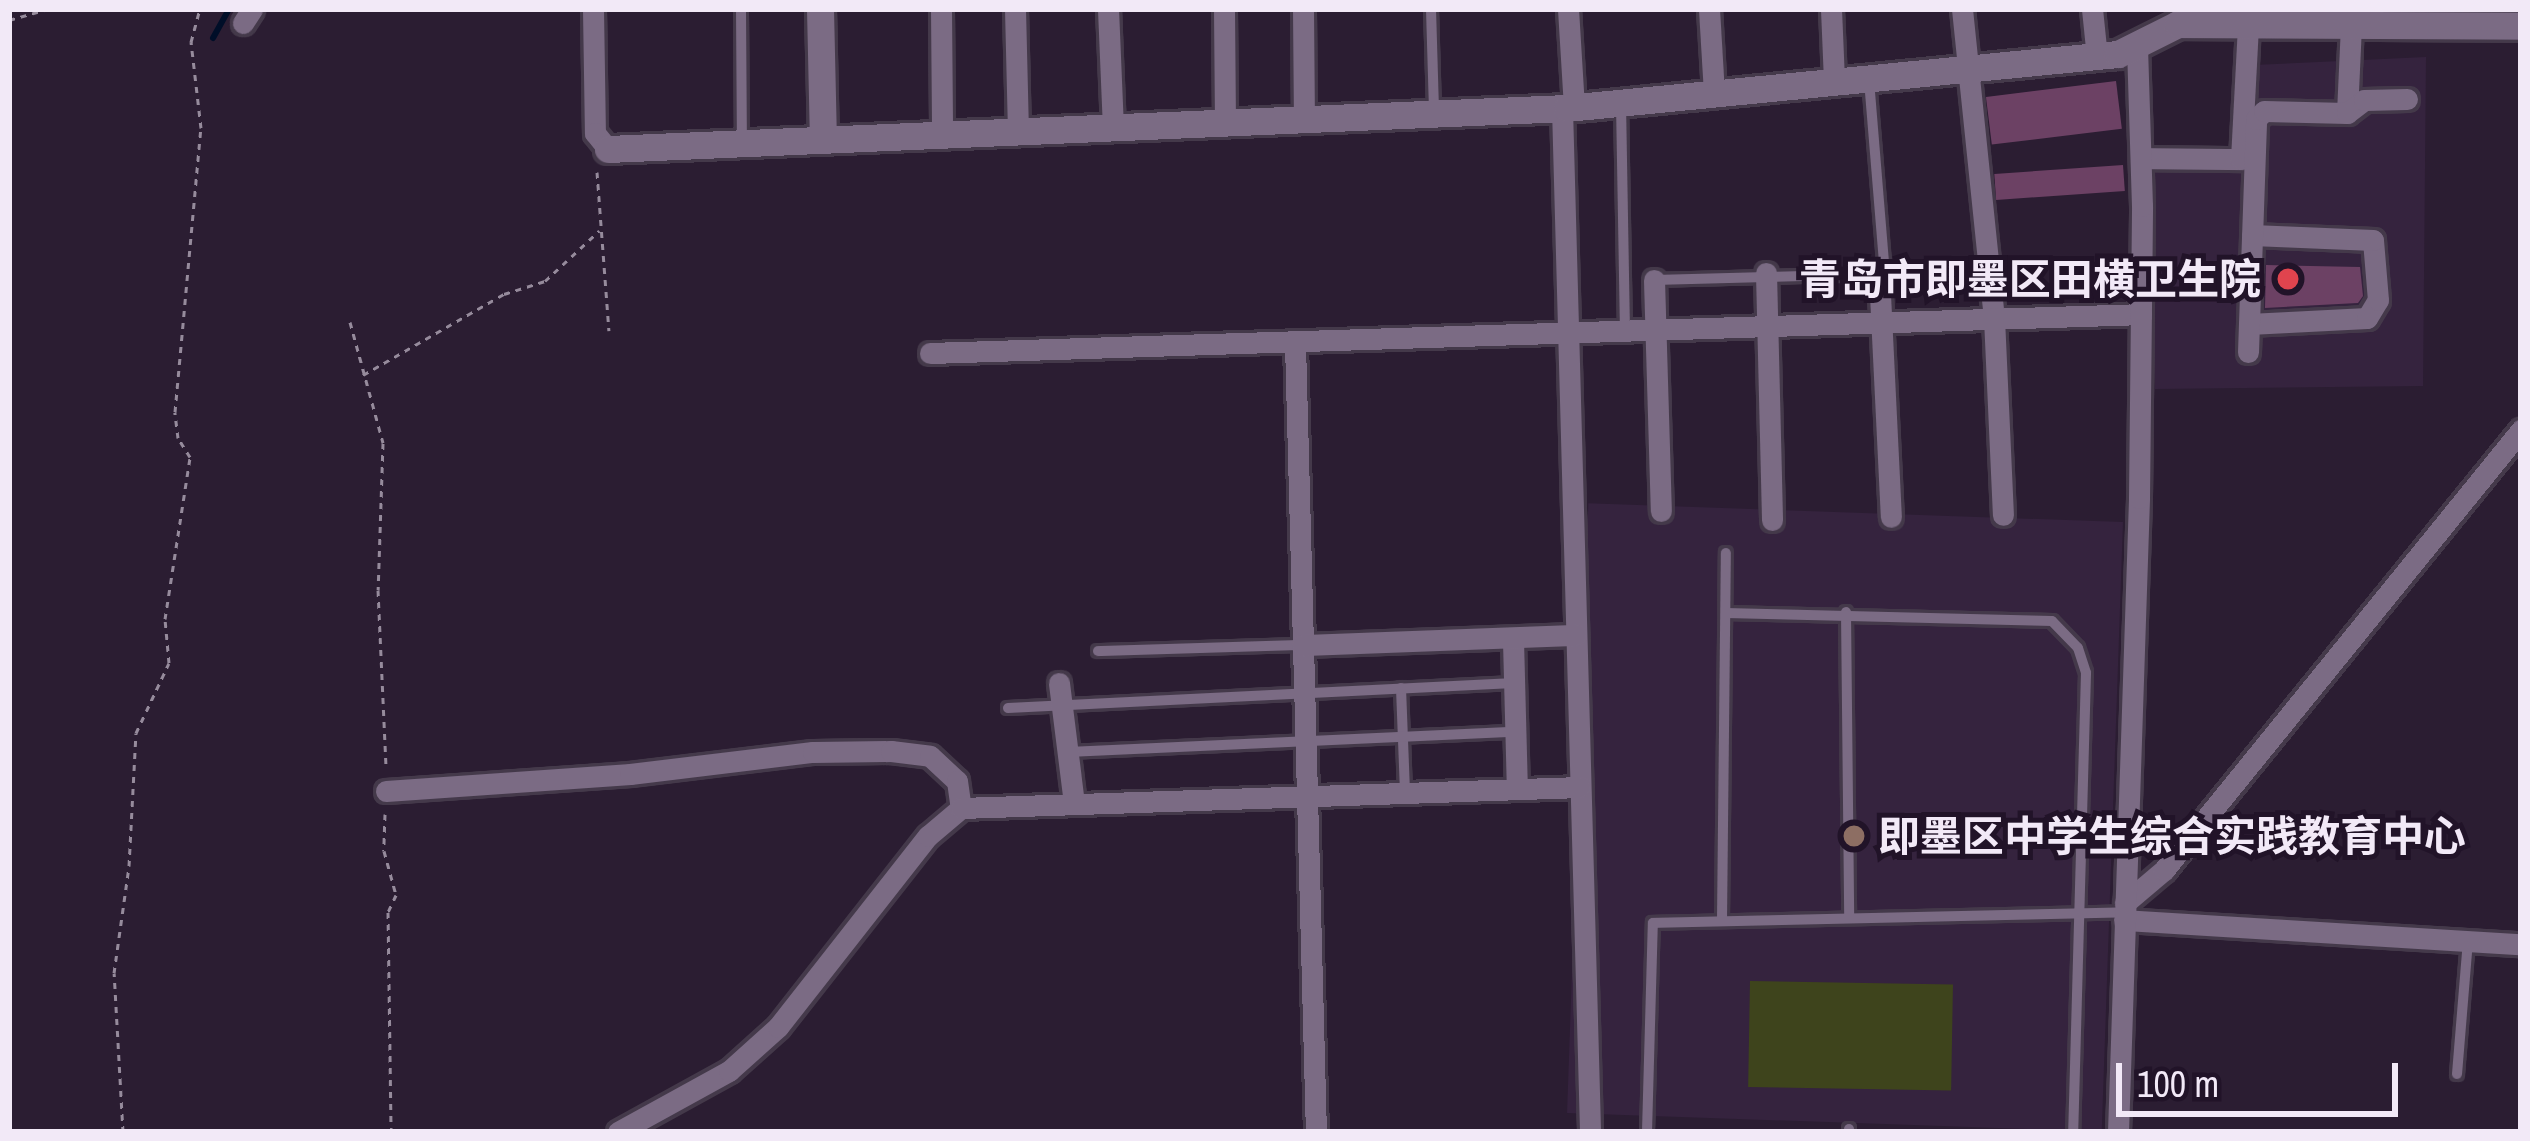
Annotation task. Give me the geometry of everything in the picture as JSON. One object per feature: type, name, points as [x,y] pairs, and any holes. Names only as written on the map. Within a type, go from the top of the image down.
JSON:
[{"type":"street","points":[[593,9],[595,133],[608,148],[1568,107],[2097,57],[2137,47],[2170,18],[2351,25],[2483,17],[2521,26]]},
{"type":"street","points":[[820,9],[823,140]]},
{"type":"street","points":[[941,9],[942,134]]},
{"type":"street","points":[[1015,9],[1018,131]]},
{"type":"street","points":[[1108,9],[1113,127]]},
{"type":"street","points":[[1224,9],[1225,122]]},
{"type":"street","points":[[1303,9],[1304,119]]},
{"type":"street","points":[[1568,9],[1568,336],[1590,1132]]},
{"type":"street","points":[[1709,9],[1714,94]]},
{"type":"street","points":[[1831,9],[1834,82]]},
{"type":"street","points":[[1962,9],[1994,318],[2003,514]]},
{"type":"street","points":[[2092,9],[2097,57]]},
{"type":"street","points":[[2141,158],[2241,158],[2261,19]]},
{"type":"street","points":[[2347,112],[2351,25]]},
{"type":"street","points":[[2119,1132],[2141,314],[2137,47]]},
{"type":"street","points":[[2248,352],[2256,118],[2264,111],[2347,112],[2364,100],[2407,99]]},
{"type":"street","points":[[2249,324],[2367,318],[2378,300],[2373,240],[2252,235]]},
{"type":"street","points":[[1766,273],[1772,520]]},
{"type":"street","points":[[1882,274],[1891,517]]},
{"type":"street","points":[[1654,280],[1660,511]]},
{"type":"street","points":[[930,353],[2141,314]]},
{"type":"street","points":[[1295,344],[1316,1132]]},
{"type":"street","points":[[2125,912],[2521,430]]},
{"type":"street","points":[[1302,645],[1576,635]]},
{"type":"street","points":[[1513,640],[1517,788]]},
{"type":"street","points":[[1060,695],[1075,803]]},
{"type":"street","points":[[386,791],[630,774],[813,752],[930,756],[950,773],[962,808]]},
{"type":"street","points":[[618,1132],[730,1071],[778,1027],[928,836],[962,808],[1306,792],[1580,787]]},
{"type":"street","points":[[2125,912],[2521,944]]},
{"type":"lane","points":[[741,9],[742,143]]},
{"type":"lane","points":[[1431,9],[1434,113]]},
{"type":"lane","points":[[1869,78],[1882,274]]},
{"type":"lane","points":[[1621,102],[1625,334]]},
{"type":"lane","points":[[1654,280],[1766,273],[1882,274],[1988,264]]},
{"type":"lane","points":[[1722,921],[1726,553]]},
{"type":"lane","points":[[1726,613],[1846,612],[2062,626],[2086,673],[2073,1132]]},
{"type":"lane","points":[[1846,612],[1849,918]]},
{"type":"lane","points":[[1098,651],[1302,645]]},
{"type":"lane","points":[[1008,709],[1060,695],[1304,693],[1517,683]]},
{"type":"lane","points":[[1401,688],[1405,790]]},
{"type":"lane","points":[[1068,752],[1517,732]]},
{"type":"lane","points":[[1647,1132],[1653,923],[2125,912]]},
{"type":"lane","points":[[2457,1074],[2468,941]]},
{"type":"path","points":[[9,20],[48,9]]},
{"type":"path","points":[[123,1132],[113,973],[129,866],[136,734],[169,663],[165,620],[190,457],[178,438],[175,412],[190,298],[201,128],[191,42],[200,9]]},
{"type":"path","points":[[608,148],[597,167],[609,331]]},
{"type":"path","points":[[363,375],[504,295],[545,281],[599,231]]},
{"type":"path","points":[[350,322],[383,443],[378,590],[384,851],[396,895],[388,912],[391,1132]]},
{"type":"shaded area","name":"青岛市即墨区田横卫生院","points":[[2426,57],[2423,386],[2155,389],[2150,172],[2243,172],[2253,65]]},
{"type":"shaded area","name":"即墨区中学生综合实践教育中心","points":[[1588,503],[2123,522],[2102,1132],[1567,1113]]},
{"type":"green space","points":[[1750,981],[1953,985],[1951,1091],[1748,1087]]},
{"type":"building","points":[[2116,81],[2122,129],[1992,145],[1986,97]]},
{"type":"building","points":[[2123,165],[2125,191],[1996,200],[1994,174]]},
{"type":"building","points":[[2266,265],[2360,267],[2363,296],[2358,303],[2265,308]]},
{"type":"waterway","points":[[213,38],[229,9]]},
{"type":"place","name":"青岛市即墨区田横卫生院","points":[[2288,279]]},
{"type":"place","name":"即墨区中学生综合实践教育中心","points":[[1854,836]]}]
